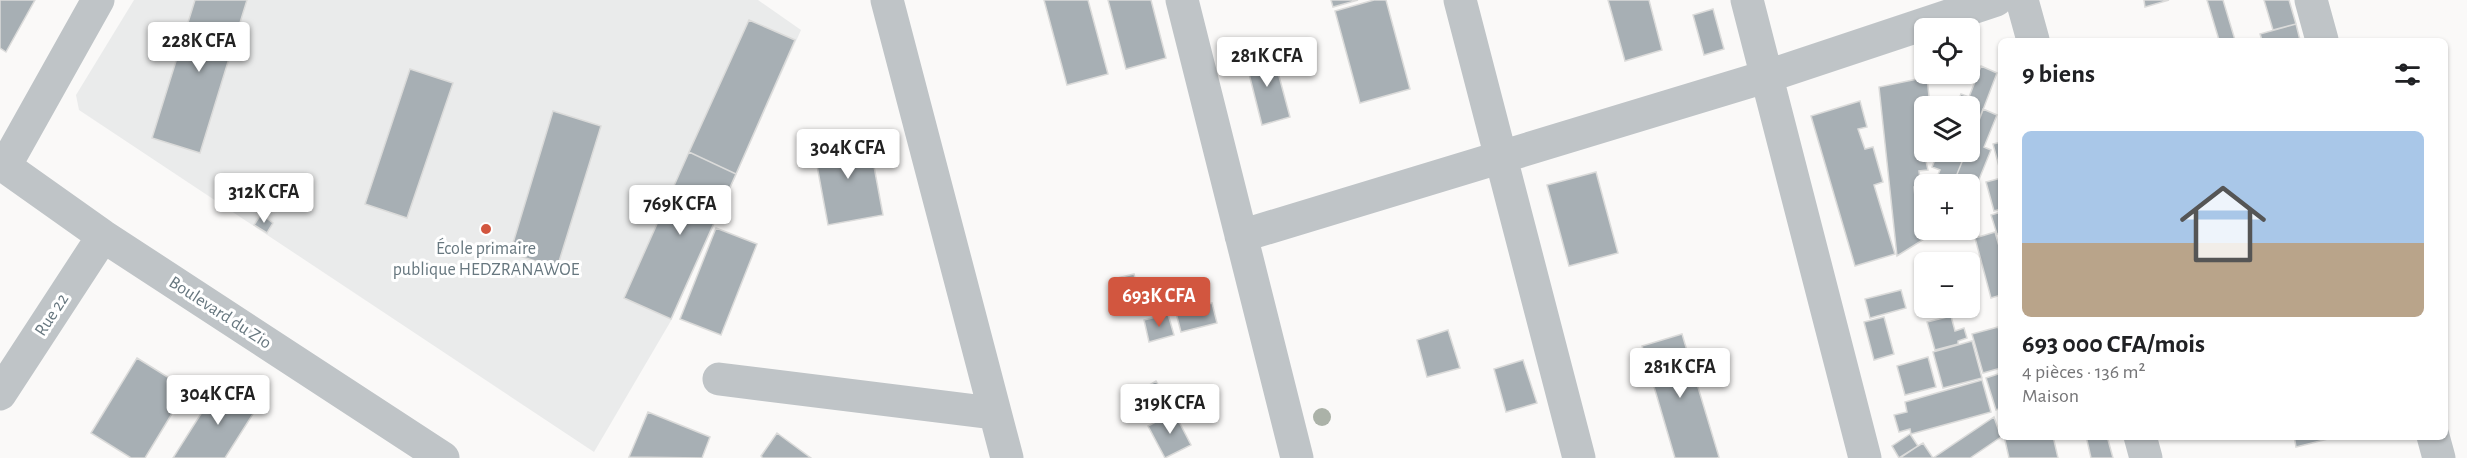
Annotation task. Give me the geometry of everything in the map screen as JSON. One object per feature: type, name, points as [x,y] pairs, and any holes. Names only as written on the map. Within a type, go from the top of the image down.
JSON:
[{"type":"street","points":[[2,165],[98,0]]},
{"type":"street","points":[[887,0],[993,413],[1008,457]]},
{"type":"street","points":[[1182,0],[1297,458]]},
{"type":"street","points":[[1460,0],[1578,458]]},
{"type":"street","points":[[1747,0],[1865,458]]},
{"type":"street","points":[[1242,236],[1768,76],[1996,0]]},
{"type":"street","points":[[2022,0],[2032,38]]},
{"type":"street","points":[[2311,0],[2321,38]]},
{"type":"street","name":"Boulevard du Zio","points":[[2,165],[103,237],[443,458]]},
{"type":"street","name":"Rue 22","points":[[0,394],[103,237]]},
{"type":"street","points":[[719,379],[993,413]]},
{"type":"street","points":[[2141,440],[2146,458]]},
{"type":"street","points":[[2434,440],[2439,458]]},
{"type":"shaded area","name":"École primaire publique HEDZRANAWOE","points":[[134,0],[758,0],[801,30],[672,319],[594,452],[79,110],[76,95]]},
{"type":"building","points":[[0,0],[35,0],[6,52],[0,48]]},
{"type":"building","points":[[195,0],[247,0],[200,153],[152,138]]},
{"type":"building","points":[[1044,0],[1088,0],[1108,74],[1067,85]]},
{"type":"building","points":[[1108,0],[1151,0],[1166,58],[1126,69]]},
{"type":"building","points":[[1331,0],[1358,0],[1333,7]]},
{"type":"building","points":[[1374,0],[1386,0],[1410,89],[1360,103],[1335,11]]},
{"type":"building","points":[[1608,0],[1649,0],[1662,50],[1625,61]]},
{"type":"building","points":[[2144,0],[2169,0],[2145,7]]},
{"type":"building","points":[[2207,0],[2223,0],[2234,38],[2218,38]]},
{"type":"building","points":[[2264,0],[2289,0],[2296,24],[2273,30]]},
{"type":"building","points":[[1713,9],[1724,49],[1704,55],[1693,15]]},
{"type":"building","points":[[749,20],[795,40],[736,174],[689,152]]},
{"type":"building","points":[[2296,24],[2300,38],[2261,38],[2260,34]]},
{"type":"building","points":[[1272,50],[1290,117],[1262,125],[1245,58]]},
{"type":"building","points":[[1981,66],[1997,73],[1980,118],[1980,96],[1969,96],[1974,84],[1980,84]]},
{"type":"building","points":[[410,69],[453,83],[407,218],[365,204]]},
{"type":"building","points":[[1914,80],[1914,84],[1928,84],[1929,96],[1914,96],[1914,162],[1926,162],[1928,170],[1914,174],[1914,240],[1923,240],[1897,256],[1879,87]]},
{"type":"building","points":[[1860,101],[1867,127],[1858,129],[1865,149],[1873,147],[1883,182],[1874,185],[1895,254],[1855,266],[1811,116]]},
{"type":"building","points":[[1983,109],[1997,115],[1984,147],[1991,150],[1980,177],[1980,174],[1957,174],[1962,162],[1980,162],[1980,117]]},
{"type":"building","points":[[553,111],[601,126],[557,268],[510,253]]},
{"type":"building","points":[[868,134],[883,215],[828,225],[813,144]]},
{"type":"building","points":[[1998,143],[1998,163],[1993,144]]},
{"type":"building","points":[[689,152],[736,174],[671,319],[624,298]]},
{"type":"building","points":[[1934,162],[1962,162],[1957,174],[1938,174],[1940,170],[1932,167]]},
{"type":"building","points":[[1596,172],[1618,253],[1569,266],[1547,185]]},
{"type":"building","points":[[1998,179],[1998,210],[1994,211],[1986,182]]},
{"type":"building","points":[[1998,213],[1998,234],[1997,234],[1991,215]]},
{"type":"building","points":[[261,214],[273,223],[267,233],[254,225]]},
{"type":"building","points":[[716,228],[757,244],[721,335],[680,319]]},
{"type":"building","points":[[1995,232],[1998,242],[1998,296],[1991,298],[1976,240]]},
{"type":"building","points":[[1134,274],[1143,310],[1126,315],[1117,278]]},
{"type":"building","points":[[1901,290],[1906,308],[1870,318],[1865,299]]},
{"type":"building","points":[[1212,303],[1217,323],[1181,332],[1176,313]]},
{"type":"building","points":[[1168,314],[1174,335],[1149,342],[1144,320]]},
{"type":"building","points":[[1884,317],[1894,354],[1874,360],[1864,322]]},
{"type":"building","points":[[1952,318],[1955,331],[1964,328],[1967,338],[1958,341],[1958,344],[1935,350],[1927,322]]},
{"type":"building","points":[[1998,327],[1998,369],[1983,373],[1972,334]]},
{"type":"building","points":[[1448,330],[1460,368],[1427,377],[1417,340]]},
{"type":"building","points":[[1682,334],[1719,457],[1717,458],[1675,458],[1642,346]]},
{"type":"building","points":[[1972,341],[1982,378],[1943,388],[1933,352]]},
{"type":"building","points":[[1928,357],[1936,387],[1905,395],[1897,366]]},
{"type":"building","points":[[137,358],[187,389],[145,458],[131,458],[91,433]]},
{"type":"building","points":[[1523,360],[1537,403],[1506,412],[1494,369]]},
{"type":"building","points":[[1998,374],[1998,409],[1996,410],[1986,378]]},
{"type":"building","points":[[1982,380],[1991,412],[1911,434],[1910,429],[1899,432],[1894,415],[1907,412],[1905,402]]},
{"type":"building","points":[[1156,381],[1171,407],[1147,421],[1132,395]]},
{"type":"building","points":[[221,382],[258,406],[225,458],[173,458]]},
{"type":"building","points":[[648,412],[710,437],[702,458],[629,457]]},
{"type":"building","points":[[1174,412],[1191,445],[1165,458],[1148,426]]},
{"type":"building","points":[[1994,417],[1998,428],[1998,439],[1970,458],[1933,458]]},
{"type":"building","points":[[777,433],[811,458],[763,458],[761,456]]},
{"type":"building","points":[[1910,434],[1918,446],[1899,458],[1892,446]]},
{"type":"building","points":[[2005,440],[2054,440],[2058,458],[2009,458]]},
{"type":"building","points":[[2087,440],[2108,440],[2113,458],[2091,458]]},
{"type":"building","points":[[2295,440],[2324,440],[2296,447]]},
{"type":"building","points":[[1923,443],[1933,458],[1900,458],[1918,446]]},
{"type":"place","name":"École primaire publique HEDZRANAWOE","points":[[486,229]]}]
